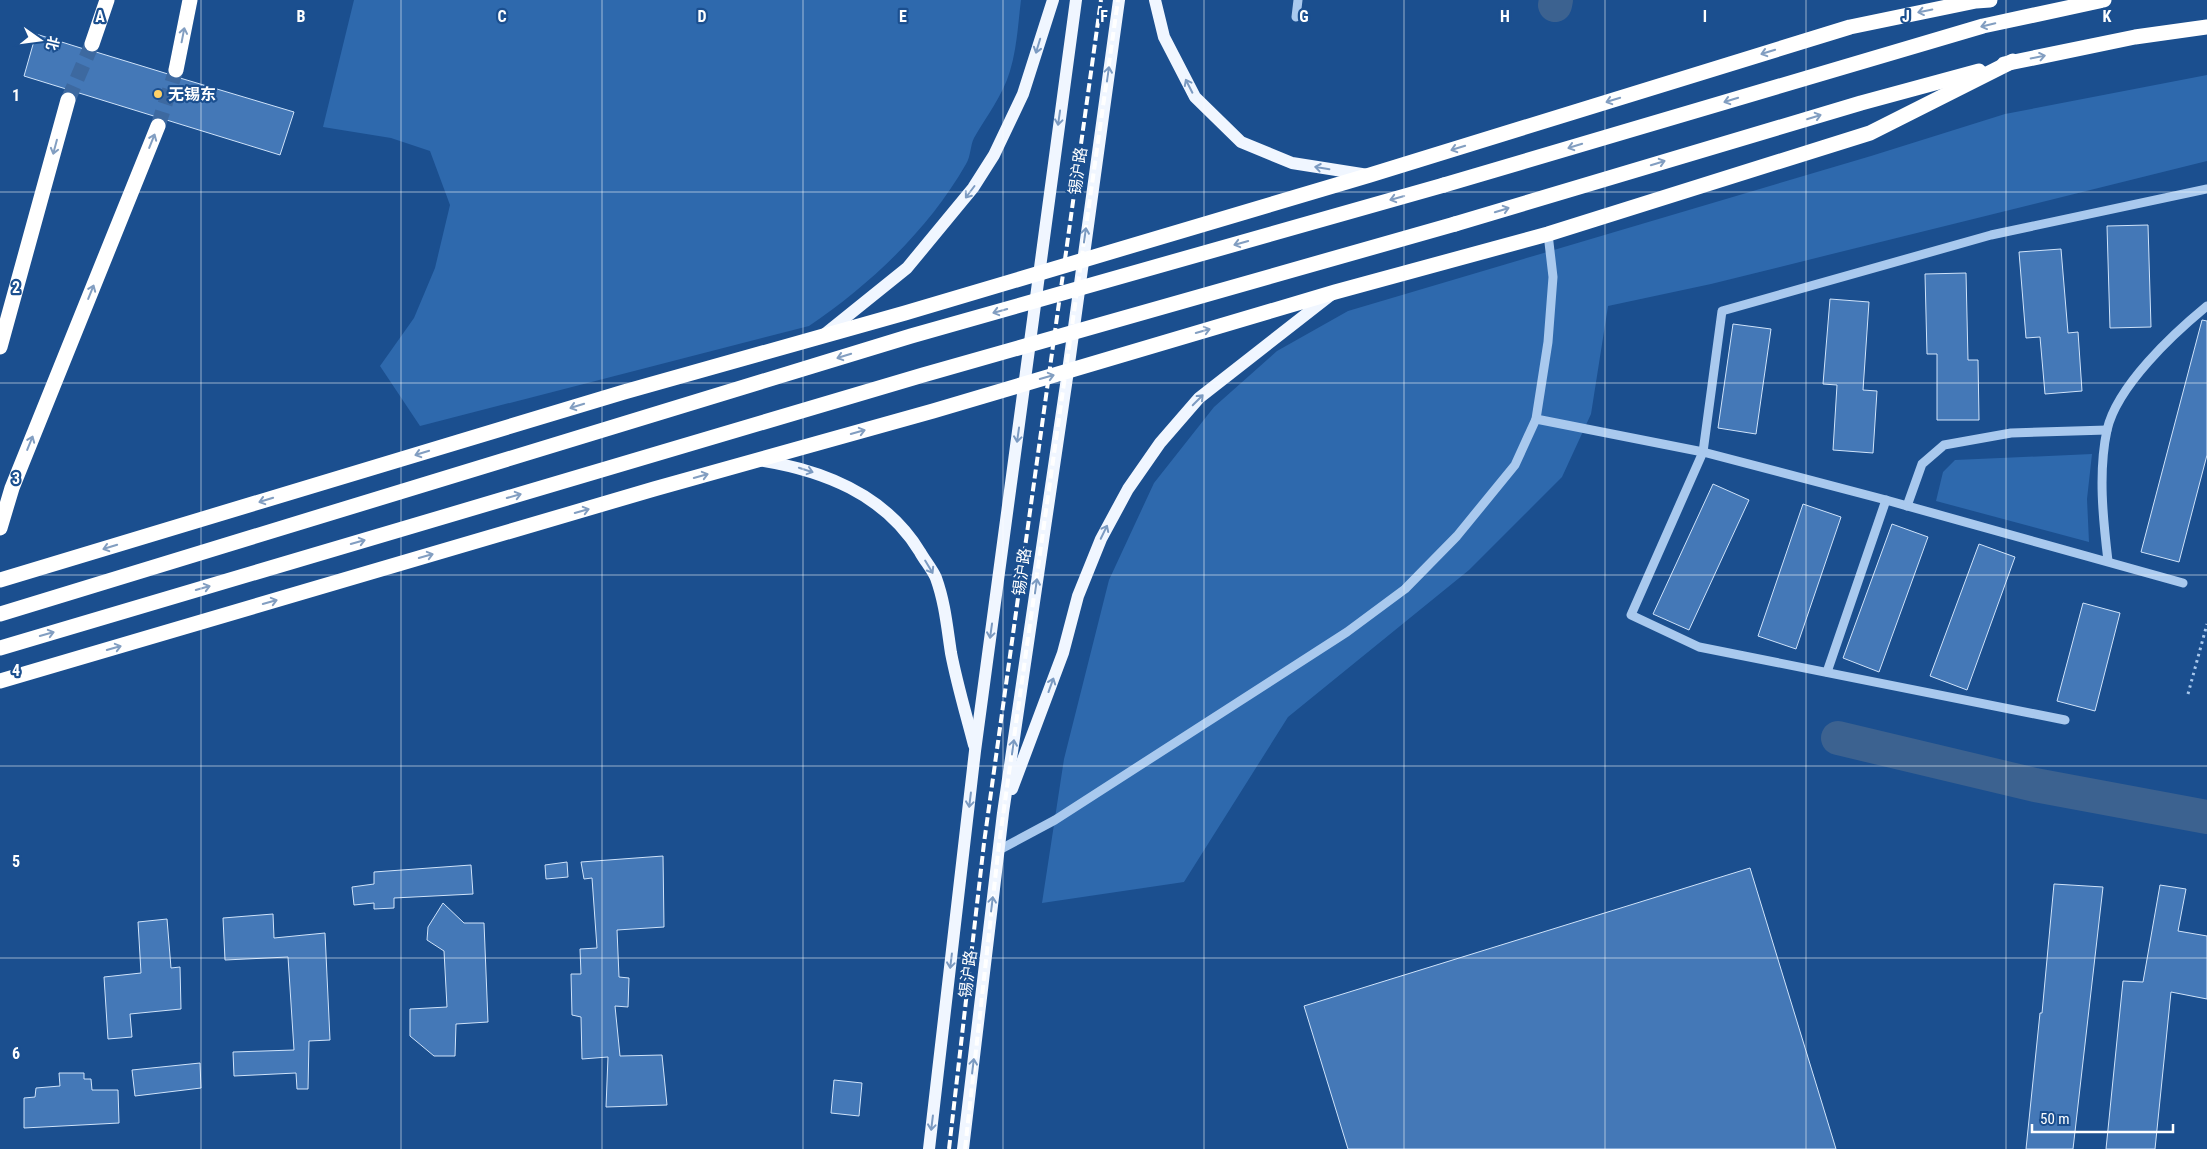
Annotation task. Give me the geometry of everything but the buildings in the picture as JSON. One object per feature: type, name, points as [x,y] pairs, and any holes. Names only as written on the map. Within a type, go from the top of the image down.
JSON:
[{"type":"highway","points":[[92,44],[107,0]]},
{"type":"highway","points":[[176,70],[190,0]]},
{"type":"highway","points":[[0,580],[624,392],[822,337],[1370,175],[1850,27],[1976,1],[1990,0]]},
{"type":"highway","points":[[0,614],[911,336],[1444,185],[1983,26],[2104,0]]},
{"type":"highway","points":[[0,648],[923,375],[1455,224],[1861,103],[2013,62],[2135,37],[2207,27]]},
{"type":"highway","points":[[0,681],[1336,292],[1548,234],[1870,133],[2013,62]]},
{"type":"highway","points":[[0,347],[68,100]]},
{"type":"highway","points":[[0,528],[12,488],[158,126]]},
{"type":"main road","points":[[822,337],[907,268],[973,188],[994,155],[1023,94],[1053,0]]},
{"type":"main road","name":"锡沪路","points":[[929,1149],[975,752],[1076,0]]},
{"type":"main road","name":"锡沪路","points":[[963,1149],[1003,812],[1068,371],[1119,0]]},
{"type":"main road","points":[[1155,0],[1164,37],[1194,97],[1241,142],[1292,163],[1370,175]]},
{"type":"main road","points":[[1003,812],[1063,653],[1078,596],[1101,539],[1128,489],[1160,443],[1199,398],[1336,292]]},
{"type":"main road","points":[[758,460],[794,466],[827,476],[858,491],[887,511],[913,541],[935,577],[946,612],[951,652],[975,752]]},
{"type":"street","points":[[1296,18],[1298,0]]},
{"type":"street","points":[[2065,720],[1699,646],[1631,615],[1703,452],[1722,311],[1991,235],[2207,189]]},
{"type":"street","points":[[999,850],[1055,820],[1347,632],[1405,588],[1457,536],[1515,465],[1536,419],[1548,342],[1553,277],[1548,234]]},
{"type":"street","points":[[2108,561],[2104,527],[2103,475],[2107,430],[2122,398],[2151,358],[2185,324],[2207,306]]},
{"type":"street","points":[[1536,419],[1703,452],[1886,500],[2183,583]]},
{"type":"street","points":[[1907,506],[1922,464],[1944,445],[2011,433],[2107,430]]},
{"type":"street","points":[[1827,672],[1886,500]]},
{"type":"path","points":[[2188,694],[2207,624]]},
{"type":"shaded area","points":[[354,0],[1021,0],[1017,36],[1010,71],[999,97],[974,138],[968,161],[935,211],[897,254],[832,310],[809,326],[420,426],[380,366],[414,318],[435,268],[450,205],[430,151],[391,138],[323,127]]},
{"type":"shaded area","points":[[2207,75],[2207,161],[1711,284],[1608,306],[1591,414],[1562,477],[1469,570],[1288,717],[1184,882],[1042,903],[1064,759],[1109,580],[1154,483],[1214,407],[1277,351],[1348,311],[1871,156],[2005,114]]},
{"type":"shaded area","points":[[2092,454],[2087,499],[2089,542],[1936,501],[1943,472],[1955,460]]},
{"type":"waterway","points":[[1555,5],[1556,0]]},
{"type":"waterway","points":[[1838,738],[2035,785],[2207,817]]},
{"type":"tunnel","points":[[68,100],[92,44]]},
{"type":"tunnel","points":[[158,126],[176,70]]},
{"type":"railway","points":[[949,1149],[984,843],[1101,0]]},
{"type":"railway","points":[[965,1149],[999,844],[1118,0]]},
{"type":"place","name":"无锡东","points":[[158,94]]}]
